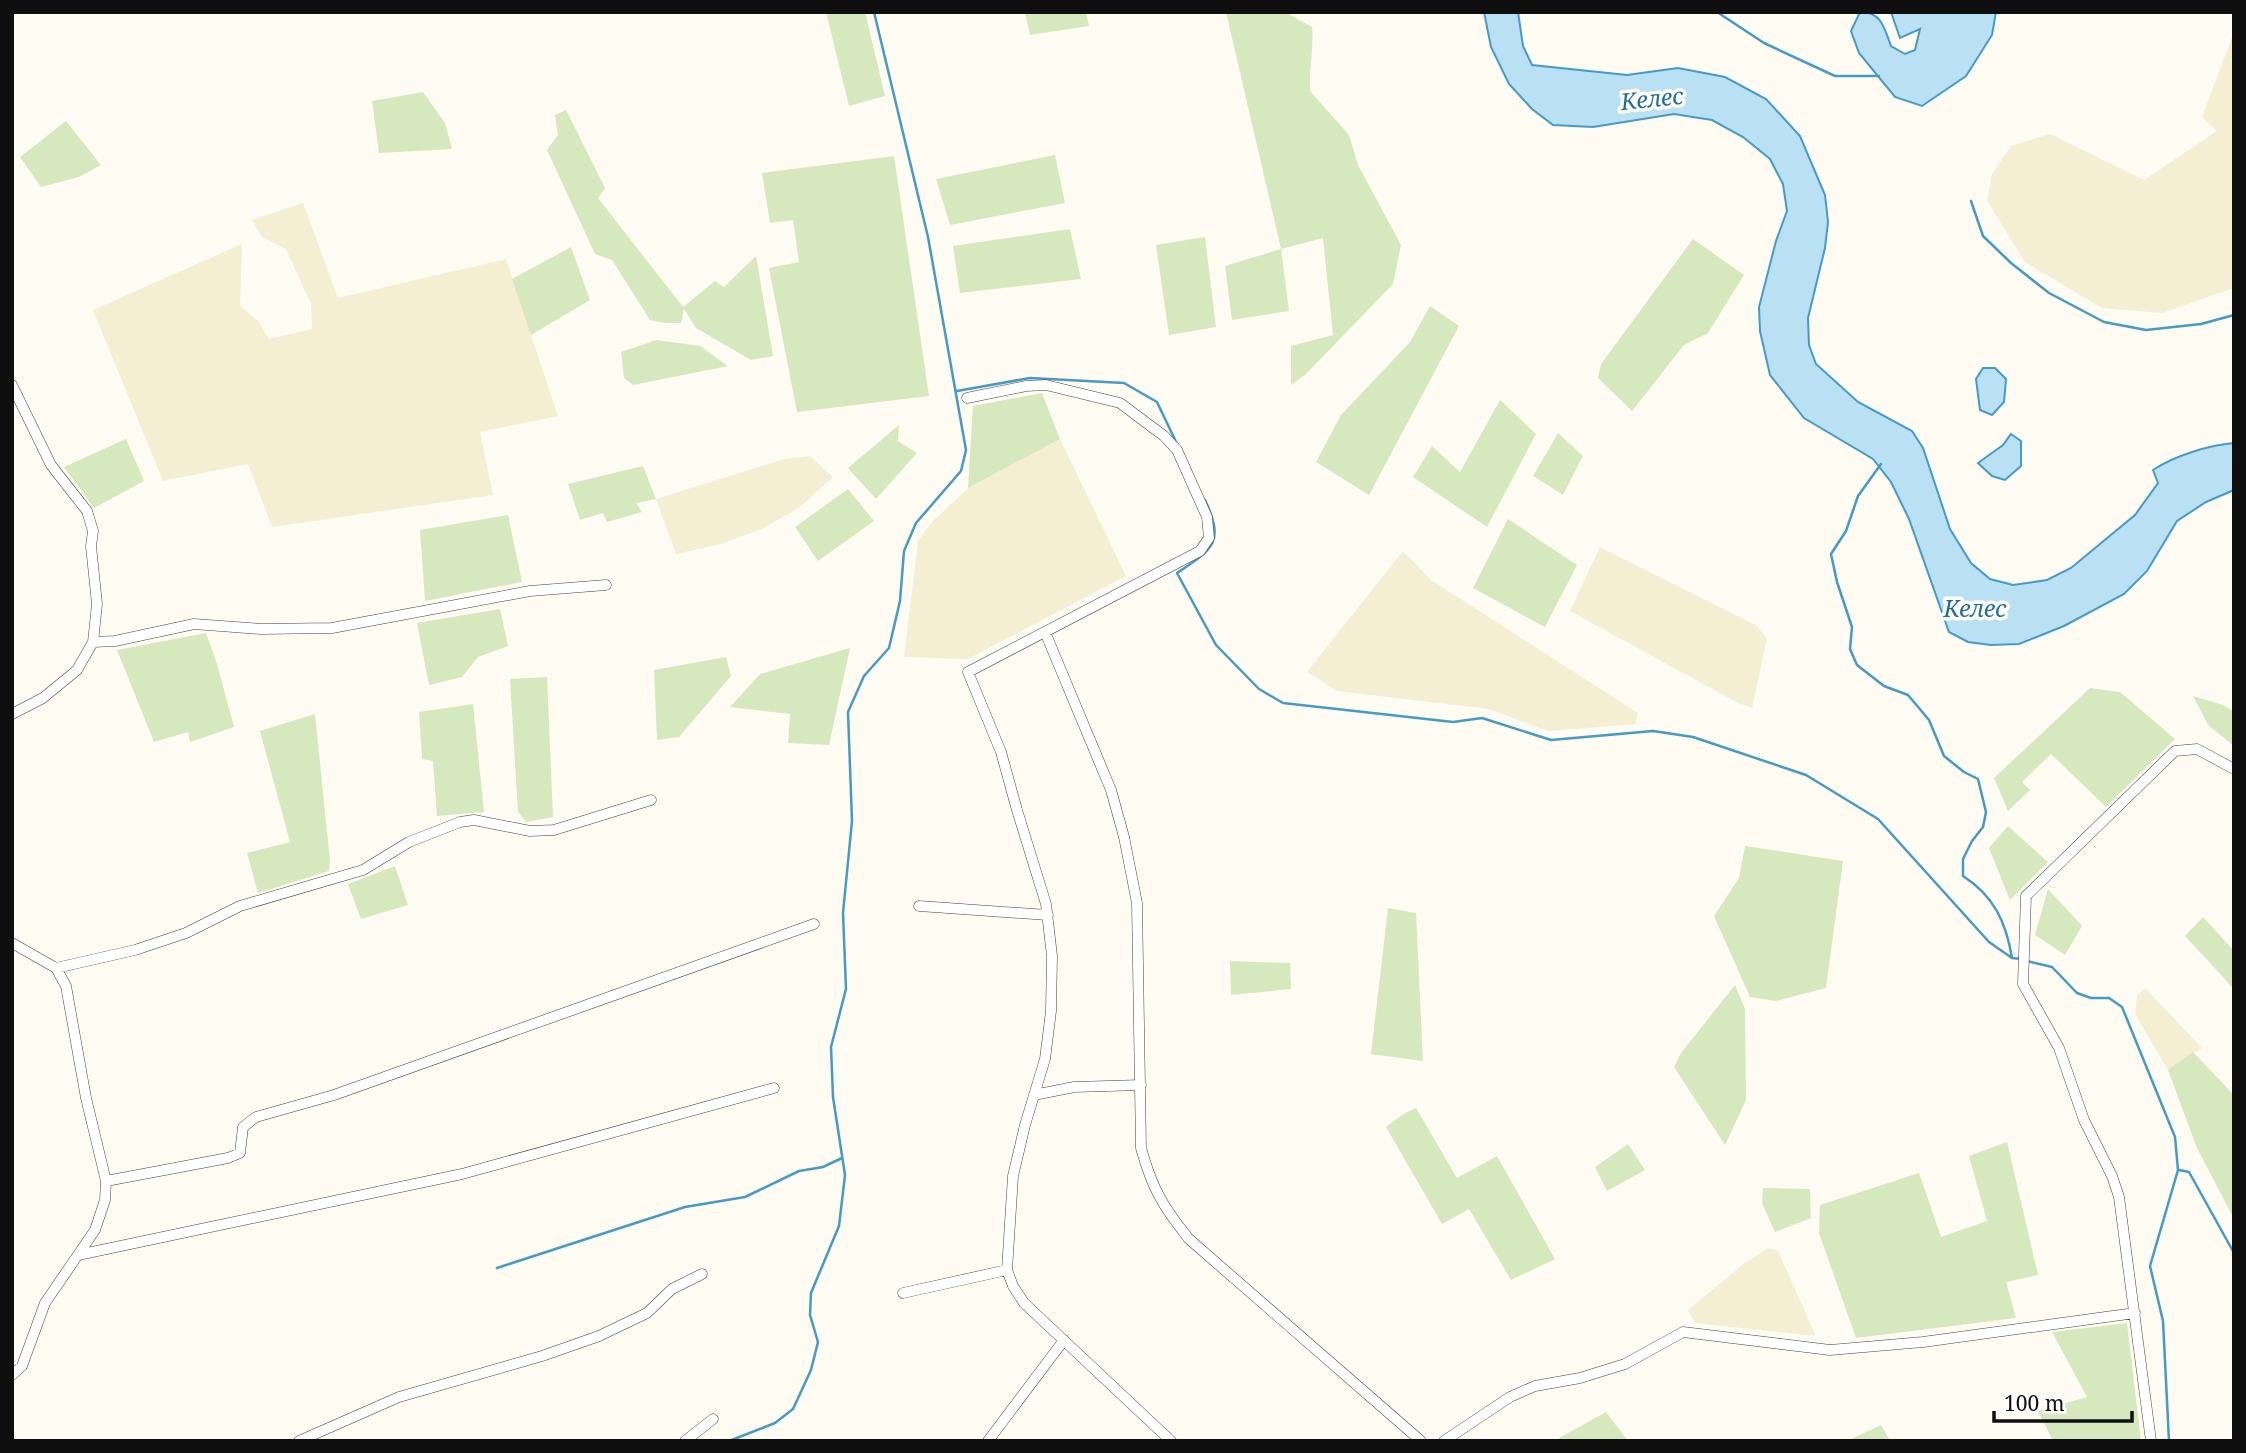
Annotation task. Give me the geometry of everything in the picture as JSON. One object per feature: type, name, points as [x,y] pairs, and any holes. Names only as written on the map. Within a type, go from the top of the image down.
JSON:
[{"type":"street","points":[[12,385],[51,465],[87,511],[93,531],[91,546],[97,604],[93,642],[77,670],[43,698],[12,713]]},
{"type":"street","points":[[967,398],[1026,386],[1045,385],[1120,403],[1164,436],[1177,450],[1206,517],[1209,538],[1200,551],[968,672],[1001,752],[1046,904],[1052,956],[1051,1011],[1045,1059],[1013,1176],[1007,1270],[1024,1303],[1171,1441]]},
{"type":"street","points":[[93,642],[115,641],[194,624],[261,629],[332,628],[530,591],[606,585]]},
{"type":"street","points":[[1045,632],[1111,790],[1124,836],[1136,903],[1142,1085],[1141,1147],[1149,1178],[1165,1208],[1189,1239],[1421,1441]]},
{"type":"street","points":[[2151,1441],[2119,1197],[2112,1176],[2084,1119],[2059,1048],[2023,984],[2026,896],[2175,751],[2197,749],[2234,769]]},
{"type":"street","points":[[56,968],[135,950],[186,933],[240,906],[363,870],[409,842],[460,822],[474,820],[530,831],[554,830],[651,800]]},
{"type":"street","points":[[919,906],[1048,915]]},
{"type":"street","points":[[106,1181],[229,1158],[240,1153],[243,1127],[256,1117],[334,1096],[450,1052],[814,924]]},
{"type":"street","points":[[12,943],[56,968],[66,986],[86,1098],[106,1181],[106,1200],[95,1230],[44,1303],[22,1366],[12,1375]]},
{"type":"street","points":[[1034,1095],[1074,1087],[1142,1085]]},
{"type":"street","points":[[78,1255],[462,1174],[774,1088]]},
{"type":"street","points":[[902,1293],[1007,1270]]},
{"type":"street","points":[[299,1441],[399,1398],[542,1356],[599,1336],[647,1313],[672,1289],[702,1274]]},
{"type":"street","points":[[1444,1441],[1510,1397],[1535,1386],[1580,1378],[1625,1364],[1683,1332],[1830,1350],[1923,1342],[2135,1313]]},
{"type":"street","points":[[988,1441],[1065,1340]]},
{"type":"street","points":[[685,1441],[713,1419]]},
{"type":"shaded area","points":[[2234,32],[2234,288],[2162,313],[2102,308],[2025,262],[1987,201],[1992,174],[2011,146],[2050,134],[2144,180],[2217,131],[2202,117]]},
{"type":"shaded area","points":[[303,203],[338,298],[506,259],[558,416],[480,432],[493,495],[272,527],[248,464],[163,481],[93,310],[242,244],[240,306],[258,321],[269,339],[312,329],[311,304],[286,249],[262,237],[252,220]]},
{"type":"shaded area","points":[[1060,439],[1126,576],[968,659],[904,657],[918,541],[931,523],[968,488]]},
{"type":"shaded area","points":[[810,456],[833,477],[800,507],[766,527],[721,544],[676,554],[656,499],[784,459]]},
{"type":"shaded area","points":[[1600,547],[1756,625],[1767,639],[1752,708],[1738,703],[1570,611]]},
{"type":"shaded area","points":[[1403,551],[1431,580],[1638,713],[1635,724],[1548,731],[1489,709],[1337,691],[1307,672]]},
{"type":"shaded area","points":[[2145,988],[2202,1048],[2168,1070],[2135,1014],[2137,996]]},
{"type":"shaded area","points":[[1768,1248],[1778,1251],[1816,1336],[1695,1323],[1688,1310],[1746,1262]]},
{"type":"green space","points":[[826,12],[865,12],[885,96],[849,106]]},
{"type":"green space","points":[[1025,12],[1086,12],[1089,26],[1030,35]]},
{"type":"green space","points":[[1226,12],[1285,12],[1312,27],[1310,91],[1349,135],[1358,165],[1401,245],[1393,284],[1306,374],[1291,385],[1291,346],[1333,335],[1323,238],[1281,249]]},
{"type":"green space","points":[[423,92],[445,123],[452,149],[379,153],[372,101]]},
{"type":"green space","points":[[566,110],[605,188],[598,198],[683,307],[715,281],[724,287],[756,256],[773,356],[751,360],[696,328],[684,309],[681,323],[650,320],[612,260],[595,254],[547,150],[558,135],[555,115]]},
{"type":"green space","points":[[66,121],[101,165],[79,177],[41,187],[20,157]]},
{"type":"green space","points":[[1055,155],[1065,203],[950,225],[936,179]]},
{"type":"green space","points":[[894,156],[929,396],[797,412],[769,268],[799,262],[793,220],[770,223],[762,173]]},
{"type":"green space","points":[[1070,229],[1081,279],[960,293],[953,246]]},
{"type":"green space","points":[[1205,237],[1216,327],[1169,335],[1156,245]]},
{"type":"green space","points":[[1693,239],[1744,275],[1708,333],[1684,345],[1632,411],[1598,378],[1601,364]]},
{"type":"green space","points":[[571,247],[590,300],[531,335],[512,279]]},
{"type":"green space","points":[[1281,249],[1289,311],[1232,320],[1225,266]]},
{"type":"green space","points":[[1430,306],[1459,326],[1369,495],[1316,462],[1341,415],[1410,342]]},
{"type":"green space","points":[[656,340],[700,346],[728,366],[633,385],[624,378],[621,352]]},
{"type":"green space","points":[[1042,393],[1060,439],[968,488],[973,406]]},
{"type":"green space","points":[[1500,400],[1536,434],[1487,527],[1413,477],[1432,446],[1460,472]]},
{"type":"green space","points":[[899,425],[898,441],[917,453],[876,499],[848,468]]},
{"type":"green space","points":[[1558,433],[1583,456],[1563,495],[1533,476]]},
{"type":"green space","points":[[126,439],[144,481],[94,508],[64,467]]},
{"type":"green space","points":[[643,466],[656,499],[636,503],[642,512],[607,522],[603,513],[580,520],[568,484]]},
{"type":"green space","points":[[848,489],[874,521],[818,561],[795,527]]},
{"type":"green space","points":[[508,515],[522,582],[425,601],[420,530]]},
{"type":"green space","points":[[1508,519],[1577,565],[1545,627],[1473,588]]},
{"type":"green space","points":[[500,609],[508,646],[478,657],[462,677],[429,685],[417,623]]},
{"type":"green space","points":[[206,633],[234,727],[190,742],[188,732],[154,742],[117,650]]},
{"type":"green space","points":[[850,648],[829,745],[788,743],[790,714],[730,707],[760,674]]},
{"type":"green space","points":[[726,657],[731,676],[679,737],[657,740],[654,670]]},
{"type":"green space","points":[[547,677],[553,817],[526,822],[518,812],[510,679]]},
{"type":"green space","points":[[2090,688],[2120,692],[2175,739],[2106,807],[2051,754],[2022,782],[2030,790],[2008,811],[1994,778]]},
{"type":"green space","points":[[2193,696],[2223,705],[2234,712],[2234,746],[2208,725]]},
{"type":"green space","points":[[473,704],[484,812],[437,816],[433,761],[422,759],[419,712]]},
{"type":"green space","points":[[315,714],[329,871],[258,893],[247,853],[290,842],[260,731]]},
{"type":"green space","points":[[2008,826],[2048,862],[2010,900],[1989,848]]},
{"type":"green space","points":[[1745,846],[1843,861],[1826,988],[1776,1001],[1750,997],[1714,916],[1739,878]]},
{"type":"green space","points":[[395,866],[408,905],[361,919],[348,884]]},
{"type":"green space","points":[[2048,889],[2082,926],[2065,955],[2035,935]]},
{"type":"green space","points":[[1388,908],[1416,913],[1423,1061],[1371,1054]]},
{"type":"green space","points":[[2203,917],[2234,951],[2234,989],[2185,936]]},
{"type":"green space","points":[[1230,961],[1290,963],[1291,989],[1231,995]]},
{"type":"green space","points":[[1735,985],[1745,1009],[1746,1100],[1725,1145],[1674,1067],[1681,1053]]},
{"type":"green space","points":[[2193,1052],[2234,1095],[2234,1219],[2197,1148],[2168,1070]]},
{"type":"green space","points":[[1416,1108],[1457,1178],[1497,1156],[1555,1259],[1511,1280],[1469,1209],[1442,1224],[1386,1127]]},
{"type":"green space","points":[[2007,1142],[2038,1275],[2006,1282],[2016,1318],[1856,1338],[1819,1233],[1820,1205],[1919,1173],[1941,1237],[1987,1221],[1969,1156]]},
{"type":"green space","points":[[1628,1144],[1645,1170],[1607,1191],[1595,1167]]},
{"type":"green space","points":[[1763,1188],[1810,1189],[1811,1218],[1775,1232],[1762,1203]]},
{"type":"green space","points":[[2127,1323],[2141,1441],[2053,1441],[2038,1411],[2087,1397],[2052,1332]]},
{"type":"green space","points":[[1606,1412],[1628,1441],[1561,1441],[1559,1438]]},
{"type":"green space","points":[[1881,1425],[1890,1441],[1847,1441]]},
{"type":"water","name":"Келес","points":[[1484,12],[1518,12],[1523,46],[1532,65],[1627,75],[1678,68],[1725,77],[1766,99],[1800,136],[1825,195],[1828,222],[1825,248],[1808,318],[1809,345],[1816,364],[1858,402],[1912,431],[1923,448],[1950,529],[1971,563],[1990,579],[2013,585],[2047,580],[2071,568],[2135,515],[2158,483],[2153,470],[2181,456],[2234,443],[2234,490],[2206,502],[2177,521],[2147,571],[2124,594],[2064,626],[2019,644],[1968,642],[1949,632],[1909,519],[1891,482],[1873,459],[1804,418],[1770,375],[1760,331],[1759,307],[1776,241],[1787,211],[1783,184],[1770,159],[1743,137],[1712,120],[1674,114],[1593,127],[1553,125],[1532,109],[1509,84],[1491,47]]},
{"type":"water","points":[[1860,12],[1878,18],[1891,46],[1905,54],[1915,50],[1920,29],[1900,38],[1891,12],[1996,12],[1992,35],[1966,76],[1922,106],[1895,97],[1859,53],[1851,31]]},
{"type":"water","points":[[1983,368],[1995,368],[2006,379],[2004,402],[1992,415],[1980,410],[1976,379]]},
{"type":"water","points":[[2011,434],[2021,441],[2021,466],[2005,480],[1992,476],[1978,463],[2003,445]]},
{"type":"waterway","points":[[729,1441],[775,1423],[793,1409],[811,1370],[818,1342],[810,1315],[811,1293],[839,1226],[845,1175],[833,1097],[831,1047],[846,989],[843,913],[852,821],[848,712],[864,676],[889,648],[900,601],[904,551],[916,523],[961,471],[966,450],[928,237],[874,12]]},
{"type":"waterway","points":[[1717,12],[1764,43],[1835,76],[1879,76]]},
{"type":"waterway","points":[[1971,201],[1983,236],[2011,263],[2049,293],[2104,322],[2146,330],[2201,324],[2234,315]]},
{"type":"waterway","points":[[957,391],[1030,378],[1124,383],[1157,402],[1177,444]]},
{"type":"waterway","points":[[1881,464],[1858,496],[1846,531],[1831,554],[1852,627],[1850,649],[1857,665],[1884,686],[1908,695],[1929,720],[1944,756],[1978,779],[1986,812],[1983,827],[1963,859],[1963,876],[1983,892],[1997,911],[2012,958]]},
{"type":"waterway","points":[[1205,500],[1214,526],[1212,544],[1199,558],[1177,573],[1216,645],[1259,689],[1283,703],[1453,722],[1482,718],[1551,740],[1653,731],[1693,737],[1806,775],[1878,819],[1989,942],[2012,958],[2021,959]]},
{"type":"waterway","points":[[2027,961],[2052,967],[2077,993],[2091,998],[2109,998],[2122,1007],[2175,1137],[2178,1170],[2150,1266],[2163,1321],[2169,1441]]},
{"type":"waterway","points":[[497,1268],[685,1207],[745,1197],[799,1171],[823,1167],[842,1158]]},
{"type":"waterway","points":[[2179,1170],[2189,1172],[2234,1253]]}]
